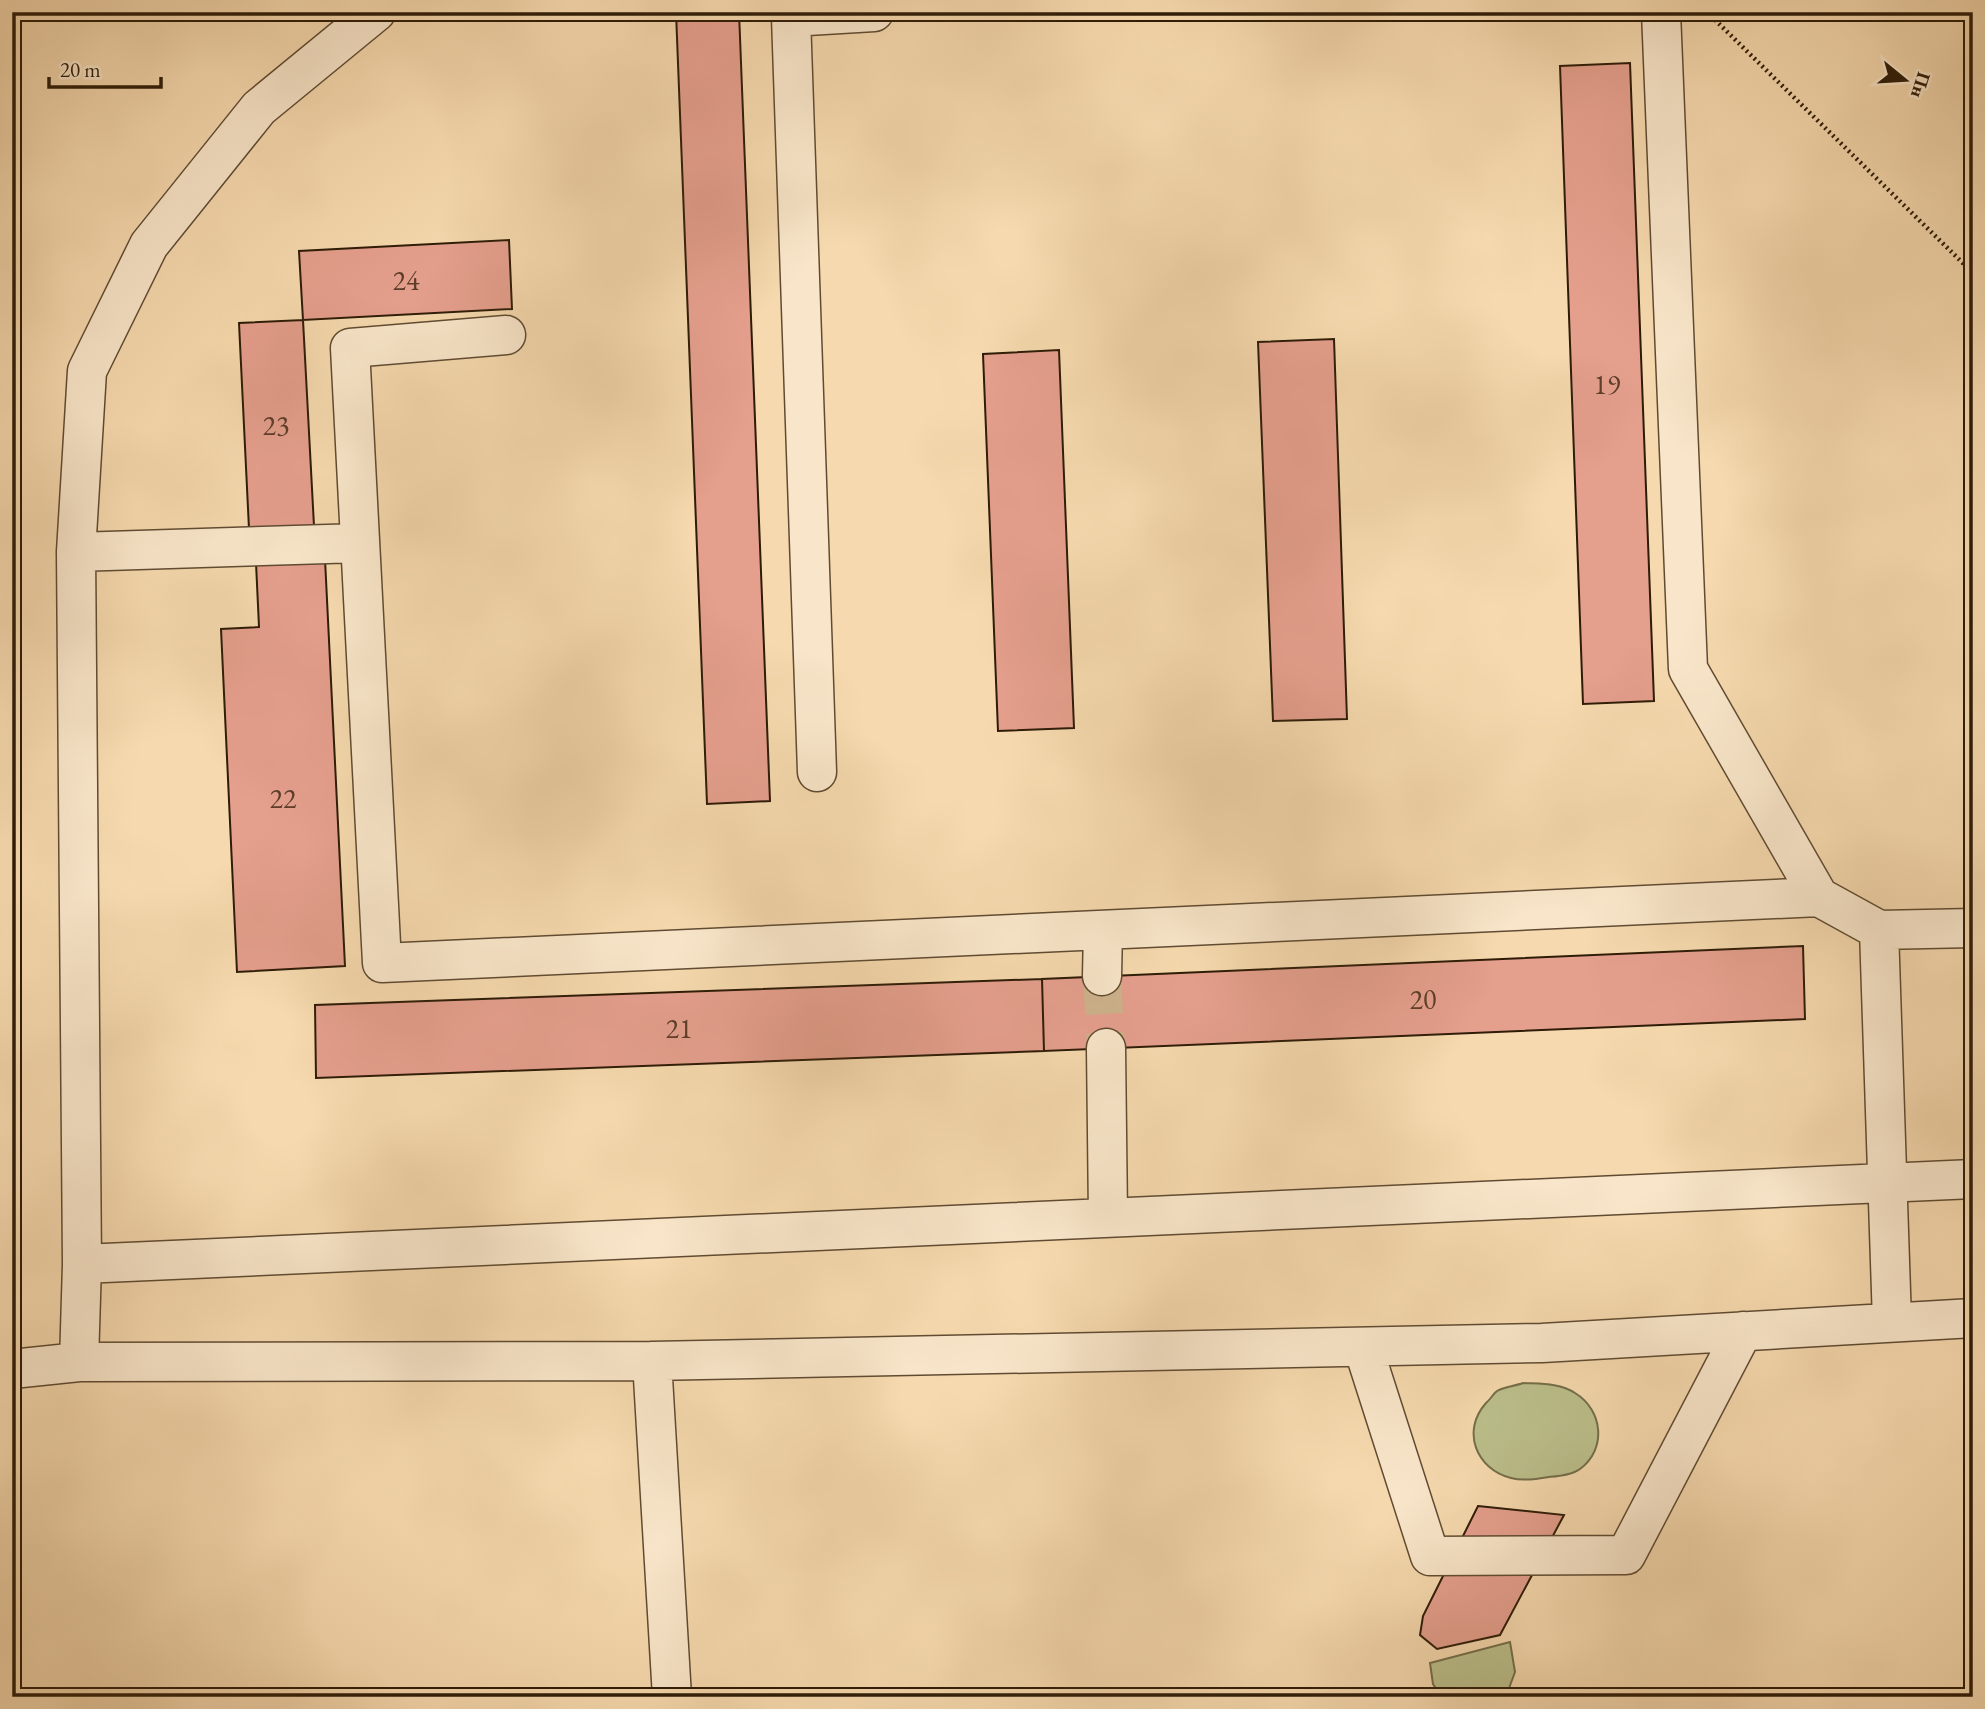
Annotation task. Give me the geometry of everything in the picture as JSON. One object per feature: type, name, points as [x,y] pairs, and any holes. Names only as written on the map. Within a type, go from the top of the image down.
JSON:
[{"type":"street","points":[[79,1362],[82,1264],[76,552],[87,371],[149,245],[259,107],[376,12]]},
{"type":"street","points":[[817,772],[791,17],[874,12]]},
{"type":"street","points":[[1661,12],[1688,669],[1819,897],[1879,930],[1973,928]]},
{"type":"street","points":[[506,335],[350,348],[382,964],[1819,897]]},
{"type":"street","points":[[76,552],[360,543]]},
{"type":"street","points":[[1102,976],[1103,930]]},
{"type":"street","points":[[1879,930],[1892,1322]]},
{"type":"street","points":[[1106,1048],[1108,1217]]},
{"type":"street","points":[[82,1264],[1973,1178]]},
{"type":"street","points":[[12,1369],[79,1362],[652,1361],[1363,1348],[1542,1343],[1973,1318]]},
{"type":"street","points":[[1363,1348],[1430,1556],[1626,1555],[1743,1331]]},
{"type":"street","points":[[652,1361],[672,1697]]},
{"type":"path","points":[[1707,12],[1973,273]]},
{"type":"green space","points":[[1523,1383],[1563,1387],[1584,1400],[1591,1409],[1596,1419],[1598,1441],[1589,1461],[1580,1469],[1561,1476],[1515,1479],[1499,1473],[1481,1458],[1474,1437],[1478,1414],[1497,1391]]},
{"type":"green space","points":[[1510,1642],[1515,1672],[1508,1691],[1500,1697],[1442,1697],[1433,1684],[1430,1663]]},
{"type":"building","points":[[676,12],[739,12],[770,801],[707,804]]},
{"type":"building","points":[[1630,63],[1654,701],[1583,704],[1560,66]]},
{"type":"building","points":[[509,240],[512,309],[303,320],[299,251]]},
{"type":"building","points":[[303,320],[314,526],[249,529],[239,323]]},
{"type":"building","points":[[1334,339],[1347,719],[1273,721],[1258,342]]},
{"type":"building","points":[[1059,350],[1074,728],[998,731],[983,354]]},
{"type":"building","points":[[325,559],[345,966],[237,972],[221,629],[259,627],[256,563]]},
{"type":"building","points":[[1803,946],[1805,1019],[1044,1051],[1042,979]]},
{"type":"building","points":[[1042,979],[1044,1051],[316,1078],[315,1005]]},
{"type":"building","points":[[1478,1506],[1564,1515],[1500,1635],[1437,1649],[1420,1635],[1423,1616]]},
{"type":"tunnel","points":[[1102,976],[1106,1048]]}]
